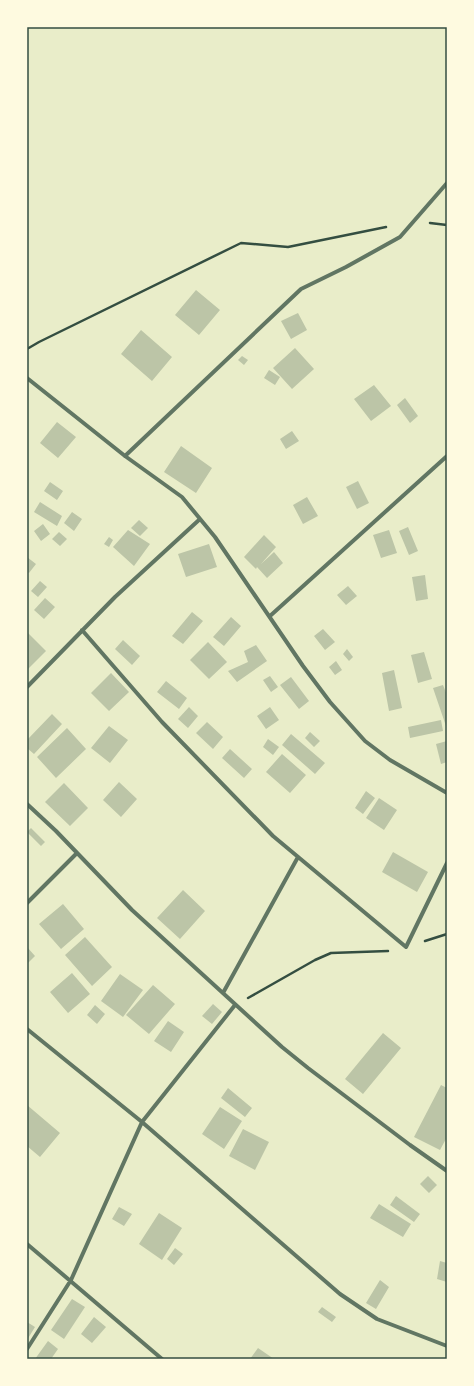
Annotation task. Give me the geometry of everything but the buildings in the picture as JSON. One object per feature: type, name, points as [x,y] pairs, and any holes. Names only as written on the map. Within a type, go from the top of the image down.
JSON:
[{"type":"street","points":[[125,456],[301,289],[346,267],[400,237],[447,183]]},
{"type":"street","points":[[27,378],[125,456],[182,497],[215,537],[325,696],[365,742],[396,764],[447,793]]},
{"type":"street","points":[[270,616],[447,456]]},
{"type":"street","points":[[27,687],[82,630],[200,519]]},
{"type":"street","points":[[82,630],[162,722],[273,836],[406,947],[447,864]]},
{"type":"street","points":[[27,804],[56,831],[132,910],[235,1005],[308,1068],[447,1171]]},
{"type":"street","points":[[27,903],[77,853]]},
{"type":"street","points":[[223,993],[298,857]]},
{"type":"street","points":[[27,1349],[70,1280],[142,1122],[235,1005]]},
{"type":"street","points":[[27,1029],[142,1122],[340,1294],[377,1319],[447,1346]]},
{"type":"street","points":[[27,1244],[162,1359]]},
{"type":"path","points":[[27,349],[241,243],[288,247],[413,222],[447,225]]},
{"type":"path","points":[[235,1005],[315,960],[327,955],[349,952],[391,951],[447,934]]}]
